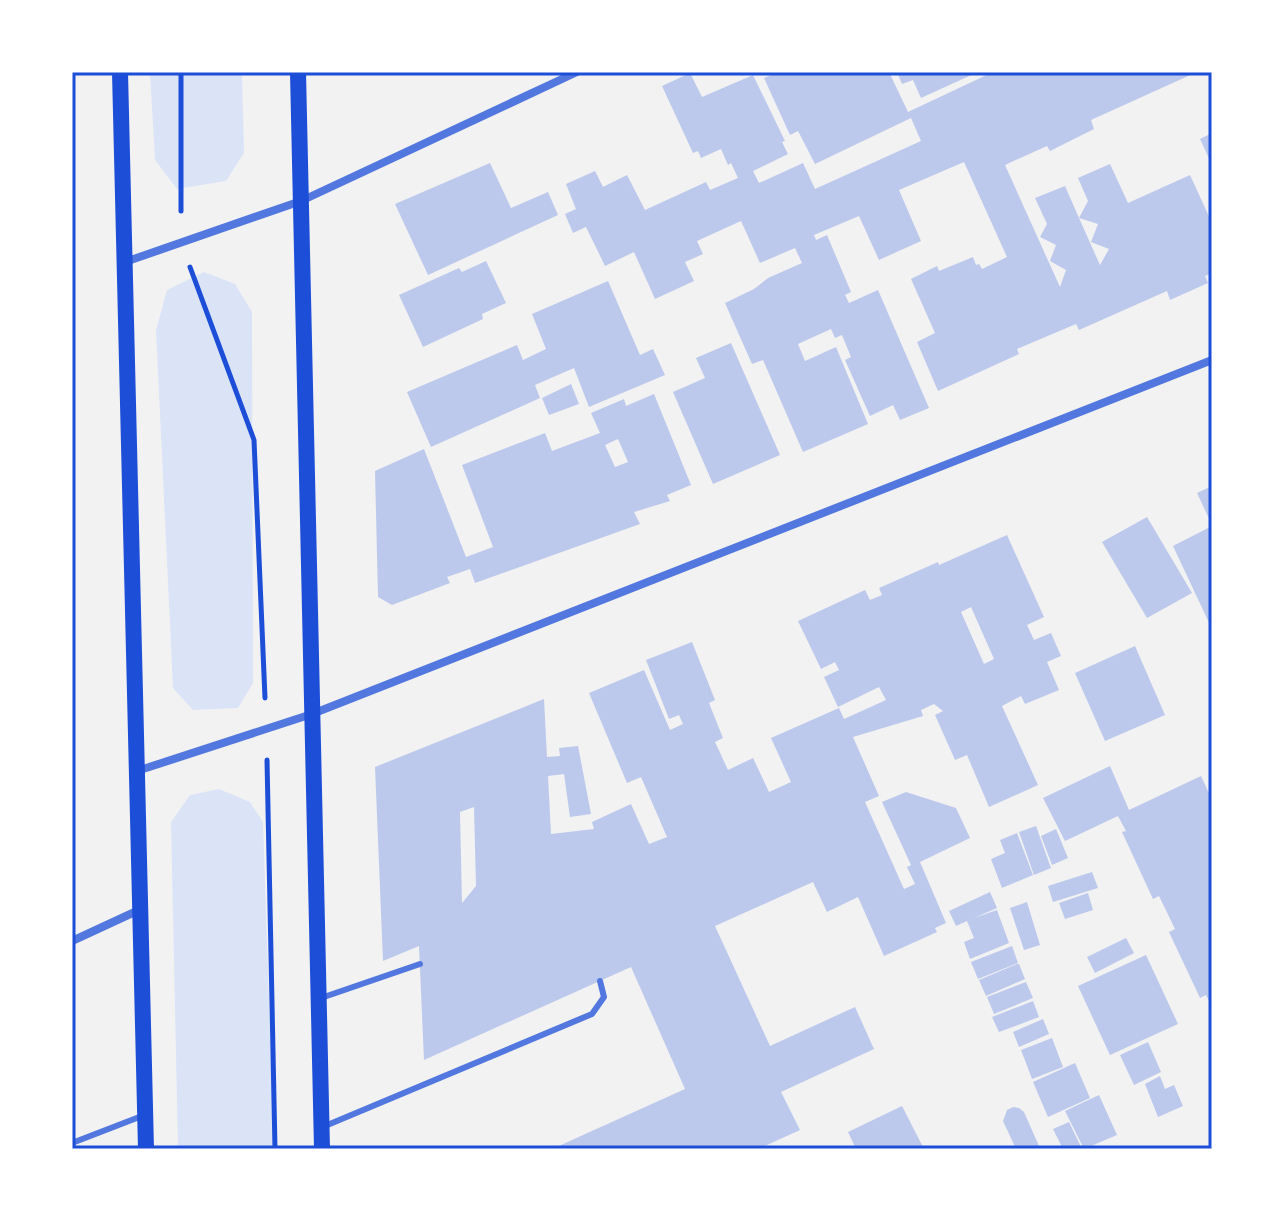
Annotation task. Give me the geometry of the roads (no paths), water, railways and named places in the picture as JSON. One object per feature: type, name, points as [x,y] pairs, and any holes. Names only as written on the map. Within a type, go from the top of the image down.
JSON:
[{"type":"main road","points":[[120,72],[146,1149]]},
{"type":"main road","points":[[298,72],[322,1149]]},
{"type":"street","points":[[124,262],[301,201],[577,72]]},
{"type":"street","points":[[136,771],[312,714],[1212,360]]},
{"type":"street","points":[[72,941],[140,909]]},
{"type":"lane","points":[[319,999],[420,964]]},
{"type":"lane","points":[[321,1127],[592,1014],[604,997],[600,981]]},
{"type":"lane","points":[[72,1143],[145,1114]]}]
